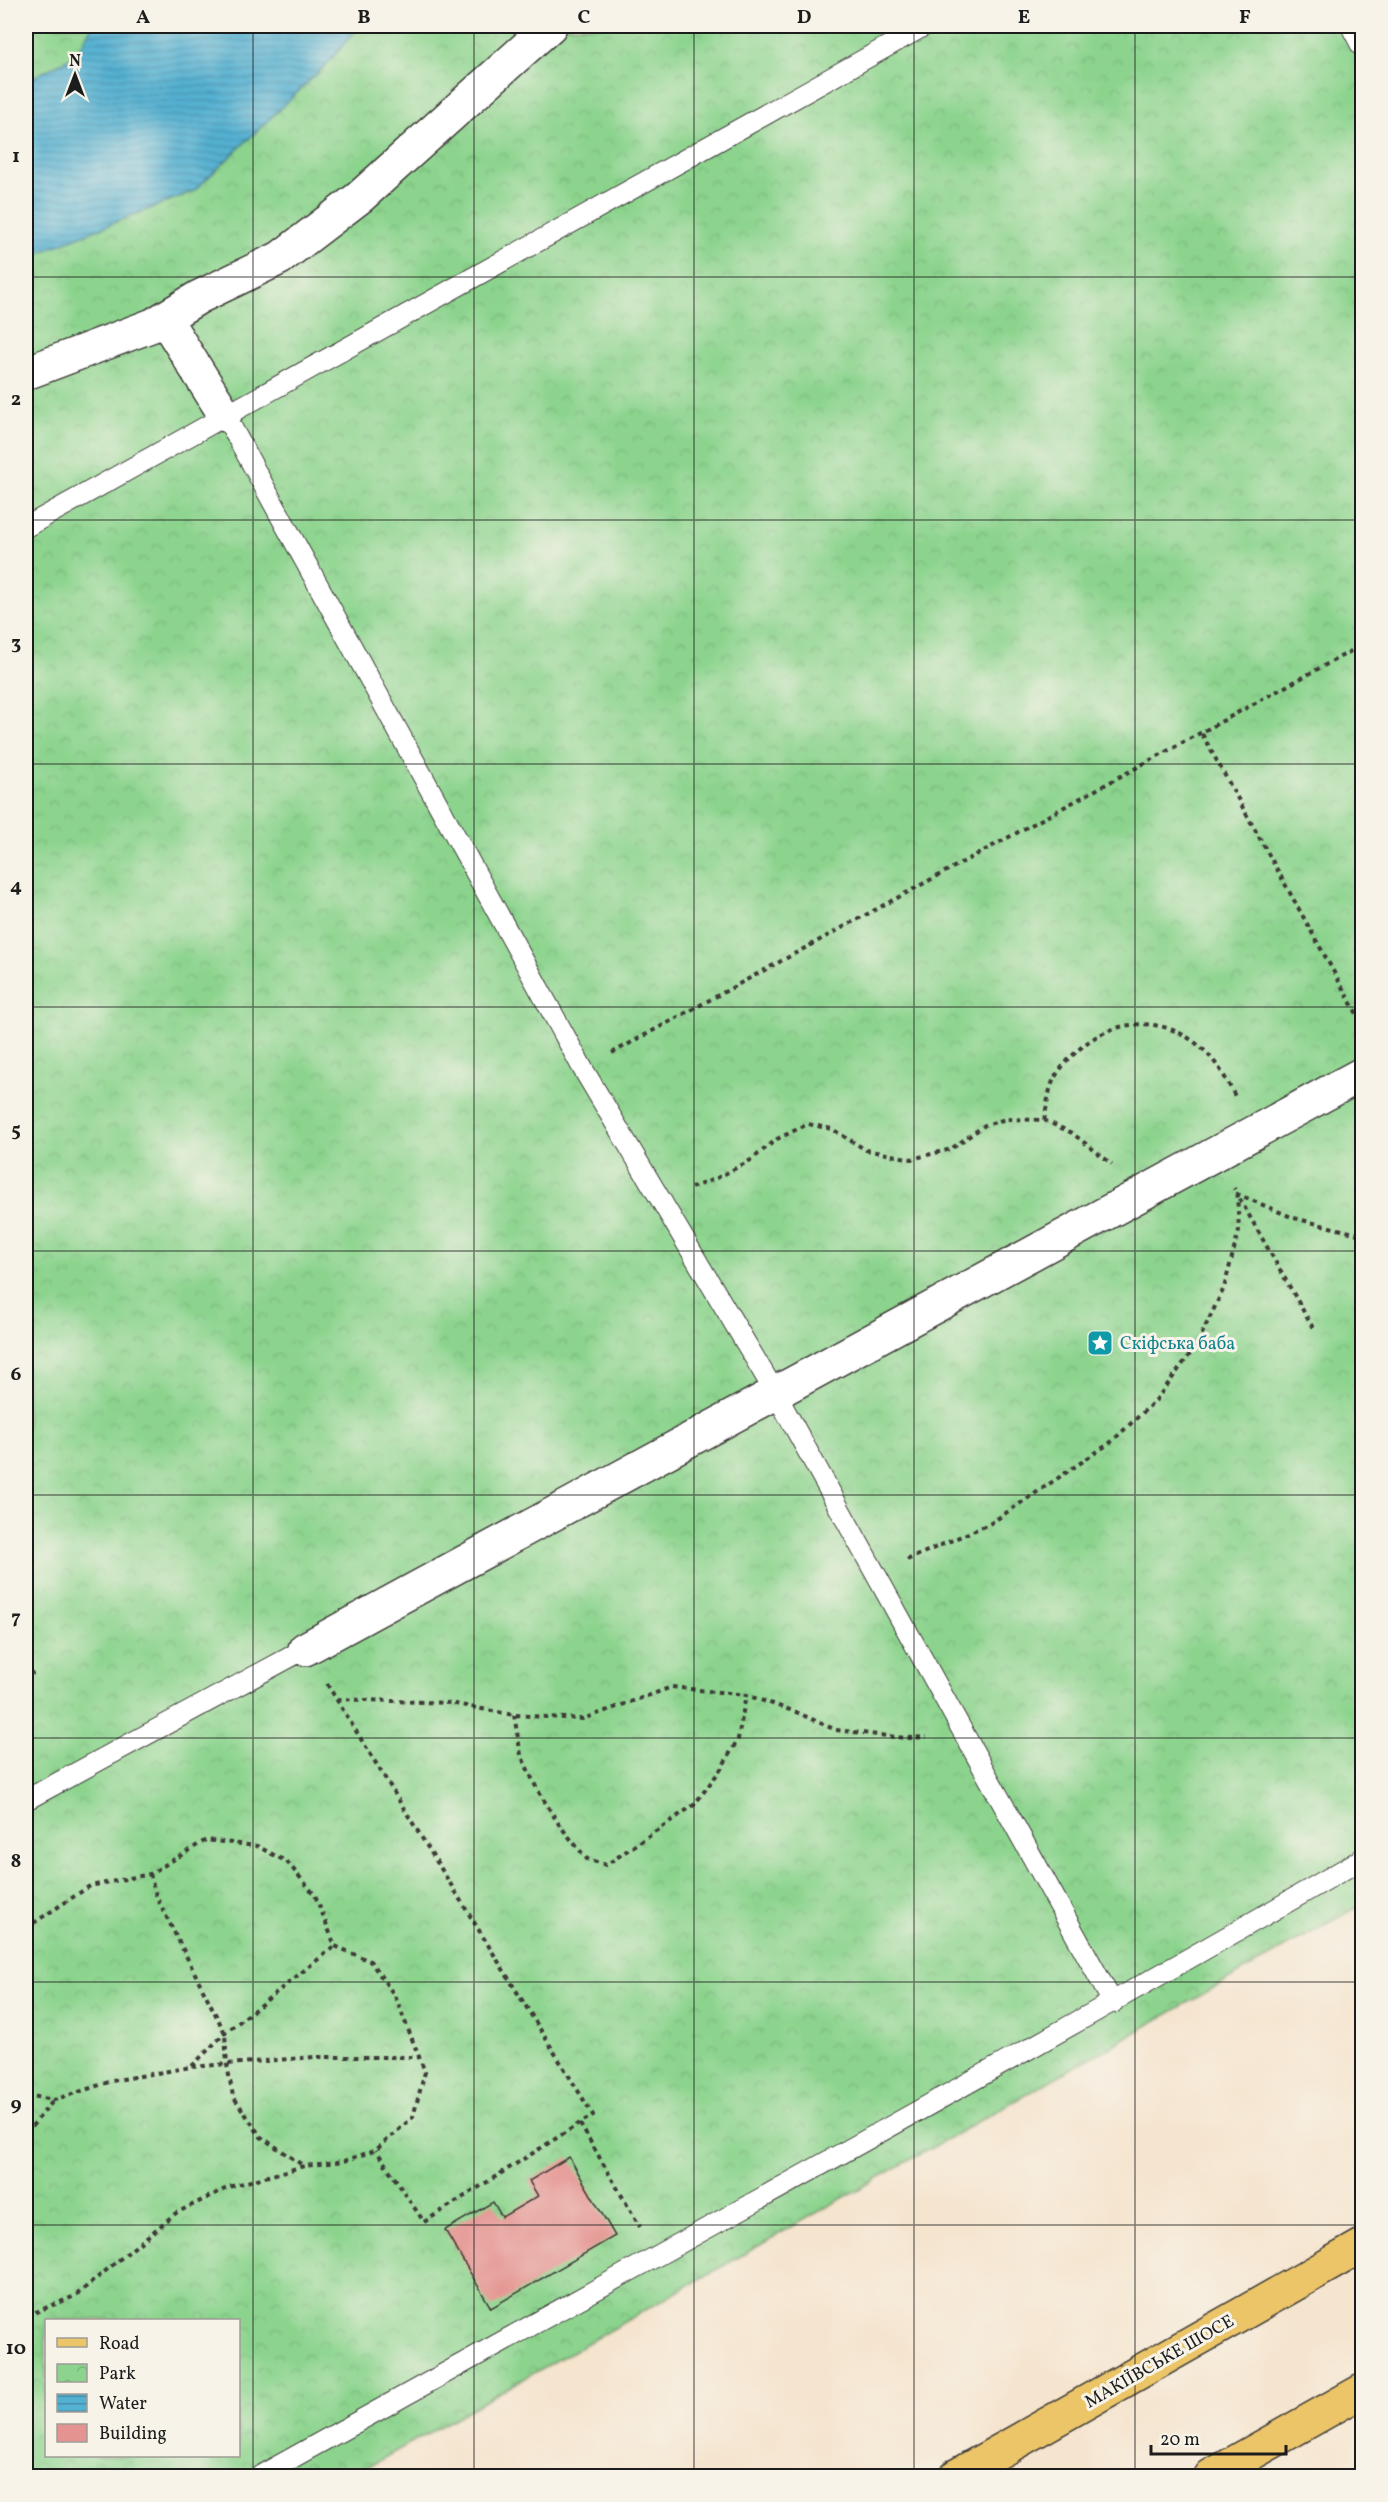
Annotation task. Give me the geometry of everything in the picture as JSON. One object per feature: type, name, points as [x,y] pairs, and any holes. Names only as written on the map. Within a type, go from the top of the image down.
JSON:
[{"type":"main road","name":"МАКІЇВСЬКЕ ШОСЕ","points":[[956,2476],[1362,2246]]},
{"type":"main road","points":[[1211,2476],[1362,2391]]},
{"type":"street","points":[[26,373],[153,325],[199,297],[280,258],[360,198],[550,26]]},
{"type":"street","points":[[165,319],[225,415]]},
{"type":"street","points":[[305,1650],[1362,1074]]},
{"type":"lane","points":[[26,527],[924,26]]},
{"type":"lane","points":[[1351,26],[1362,47]]},
{"type":"lane","points":[[225,415],[583,1069],[776,1394],[1113,2003]]},
{"type":"lane","points":[[26,1800],[305,1650]]},
{"type":"lane","points":[[260,2476],[1113,2003],[1362,1859]]},
{"type":"path","points":[[583,1069],[1362,645]]},
{"type":"path","points":[[1202,734],[1362,1023]]},
{"type":"path","points":[[1044,1120],[1054,1078],[1083,1046],[1114,1028],[1141,1023],[1173,1030],[1186,1036],[1212,1058],[1254,1132]]},
{"type":"path","points":[[659,1200],[717,1178],[751,1160],[777,1139],[808,1124],[832,1129],[866,1150],[912,1159],[951,1149],[985,1125],[1006,1119],[1044,1120],[1072,1133],[1111,1162],[1129,1200]]},
{"type":"path","points":[[1213,1154],[1314,1328]]},
{"type":"path","points":[[1237,1194],[1294,1218],[1362,1235]]},
{"type":"path","points":[[875,1572],[992,1523],[1110,1443],[1156,1400],[1196,1346],[1224,1288],[1239,1230],[1237,1194]]},
{"type":"path","points":[[305,1650],[593,2115],[423,2222],[376,2150]]},
{"type":"path","points":[[26,1662],[32,1674],[26,1677]]},
{"type":"path","points":[[336,1699],[450,1703],[514,1715],[583,1719],[672,1687],[746,1695],[796,1712],[836,1730],[905,1738],[966,1735]]},
{"type":"path","points":[[514,1715],[521,1755],[537,1789],[560,1826],[587,1859],[606,1865],[694,1805],[721,1769],[738,1739],[746,1695]]},
{"type":"path","points":[[26,1928],[90,1886],[150,1874],[206,1840],[257,1846],[287,1862],[315,1896],[335,1946],[370,1961],[395,1996],[425,2072],[413,2117],[376,2150],[344,2161],[304,2166],[229,2187],[176,2213],[75,2296],[26,2316]]},
{"type":"path","points":[[150,1874],[156,1896],[225,2033],[227,2065],[233,2096],[261,2137],[304,2166]]},
{"type":"path","points":[[191,2067],[225,2033],[335,1946]]},
{"type":"path","points":[[26,2095],[54,2100],[112,2080],[191,2067],[315,2057],[420,2057]]},
{"type":"path","points":[[26,2133],[54,2100]]},
{"type":"path","points":[[579,2124],[657,2254]]},
{"type":"green space","points":[[26,26],[1362,26],[1362,1904],[352,2476],[26,2476]]},
{"type":"water","points":[[92,26],[360,26],[326,65],[194,191],[26,258],[26,81],[76,55]]},
{"type":"building","points":[[569,2157],[615,2236],[491,2308],[445,2230],[493,2202],[502,2217],[538,2196],[529,2181]]},
{"type":"place","name":"Скіфська баба","points":[[1100,1343]]}]
